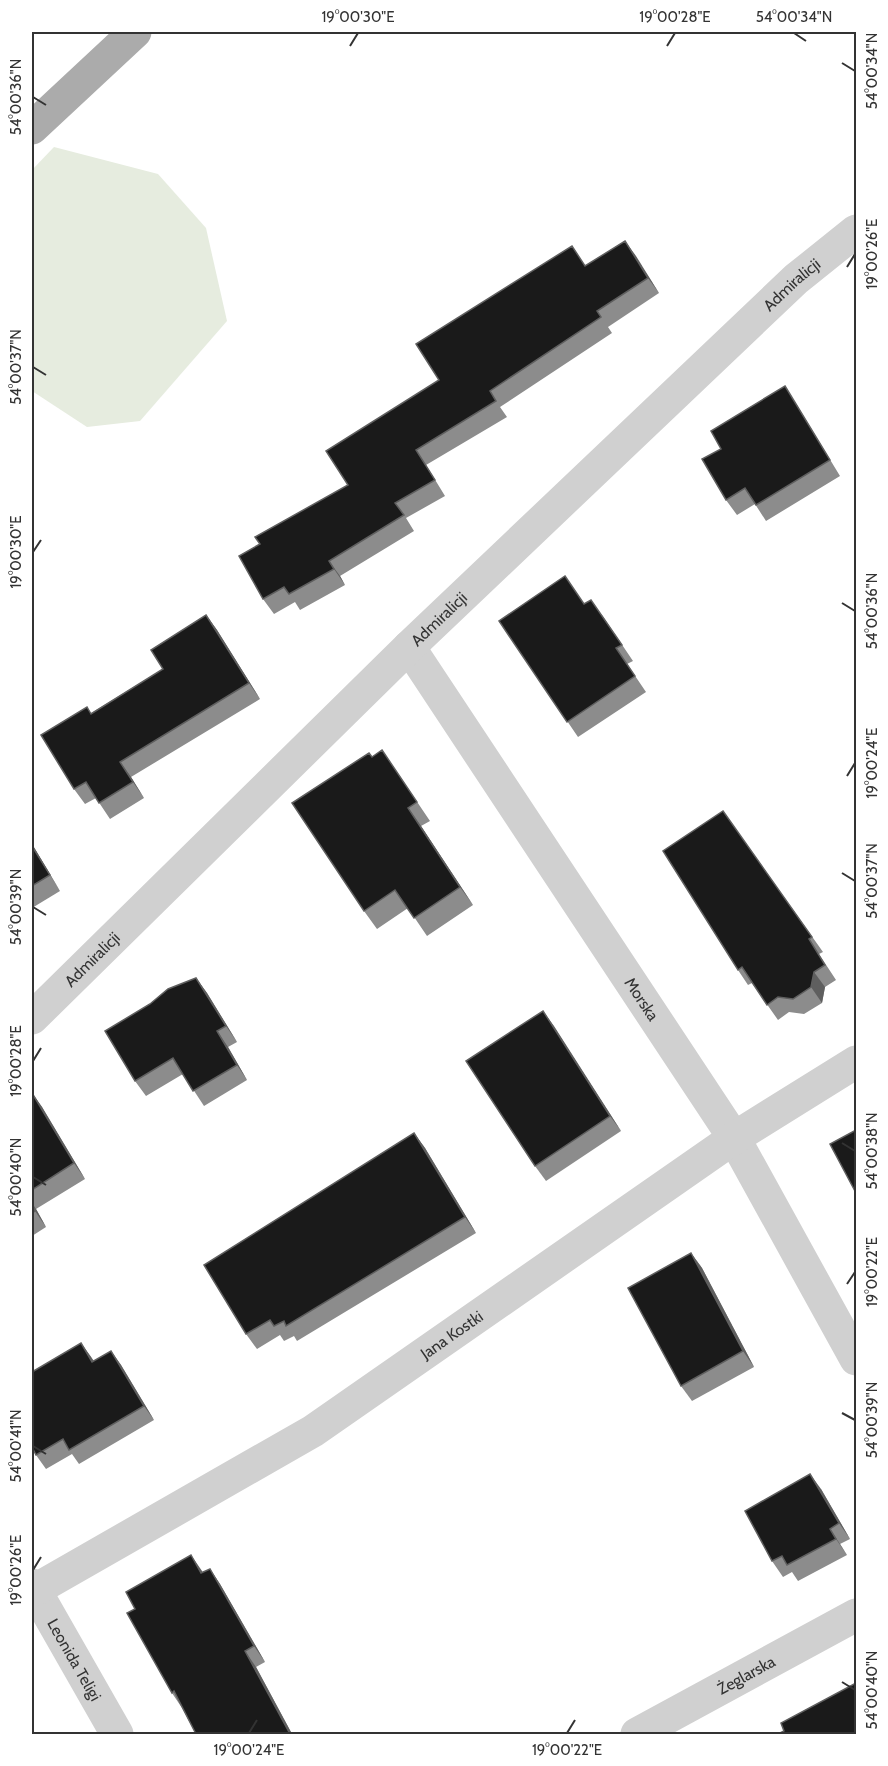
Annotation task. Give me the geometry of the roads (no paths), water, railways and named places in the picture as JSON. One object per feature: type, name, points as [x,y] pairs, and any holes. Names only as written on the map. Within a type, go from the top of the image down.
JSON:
[{"type":"main road","points":[[32,128],[135,32]]},
{"type":"street","name":"Admiralicji","points":[[32,1018],[409,647],[796,279],[856,231]]},
{"type":"street","name":"Morska","points":[[409,647],[734,1138],[856,1359]]},
{"type":"street","name":"Jana Kostki","points":[[33,1588],[313,1431],[734,1138],[856,1062]]},
{"type":"street","name":"Leonida Teligi","points":[[33,1588],[117,1734]]},
{"type":"street","name":"Żeglarska","points":[[637,1734],[856,1615]]}]
